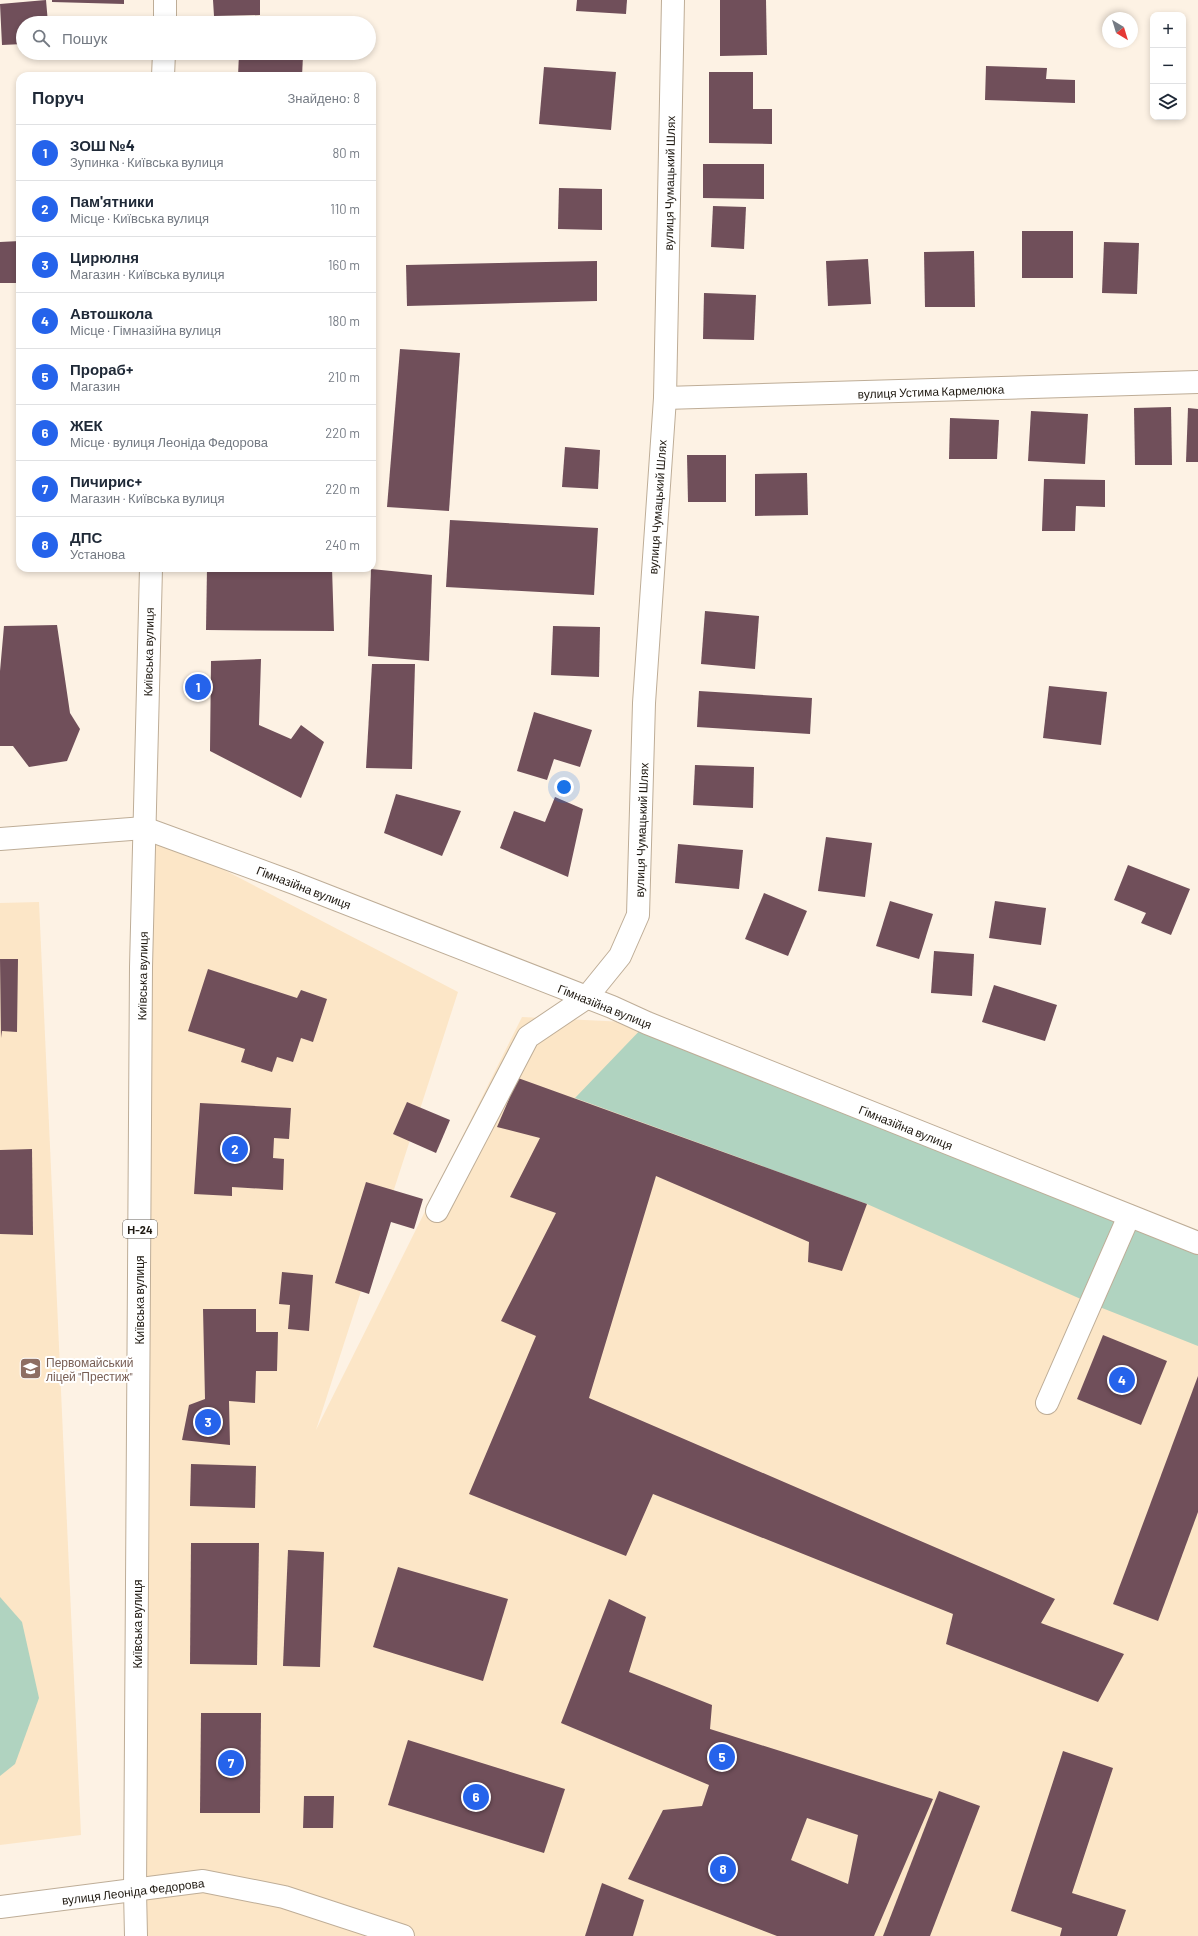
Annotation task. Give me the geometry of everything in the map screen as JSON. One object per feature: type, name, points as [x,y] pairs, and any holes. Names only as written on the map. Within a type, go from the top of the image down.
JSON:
[{"type":"street","points":[[164,16],[165,0]]},
{"type":"street","name":"вулиця Чумацький Шлях","points":[[437,1212],[528,1037],[586,998],[620,956],[638,915],[644,703],[665,398],[674,0]]},
{"type":"street","points":[[163,72],[164,60]]},
{"type":"street","name":"вулиця Устима Кармелюка","points":[[665,398],[1198,382]]},
{"type":"street","name":"Київська вулиця","points":[[136,1936],[135,1890],[144,828],[151,572]]},
{"type":"street","name":"Гімназійна вулиця","points":[[0,839],[144,828],[301,886],[612,1007],[662,1029],[1198,1243]]},
{"type":"street","points":[[1047,1403],[1092,1304],[1129,1216]]},
{"type":"street","name":"вулиця Леоніда Федорова","points":[[0,1907],[203,1881],[284,1897],[404,1936]]},
{"type":"shaded area","points":[[144,828],[458,992],[316,1430],[522,1017],[647,1023],[1198,1243],[1198,1936],[136,1936]]},
{"type":"shaded area","name":"Первомайський ліцей \"Престиж\"","points":[[39,902],[81,1835],[0,1845],[0,903]]},
{"type":"green space","points":[[647,1023],[1198,1243],[1198,1346],[1092,1304],[867,1204],[575,1098]]},
{"type":"green space","points":[[0,1597],[22,1622],[39,1698],[15,1764],[0,1776]]},
{"type":"building","points":[[46,0],[47,16],[16,16],[16,44],[2,45],[0,4]]},
{"type":"building","points":[[52,0],[124,0],[124,4],[52,2]]},
{"type":"building","points":[[213,0],[260,0],[260,15],[214,16]]},
{"type":"building","points":[[577,0],[627,0],[626,14],[576,11]]},
{"type":"building","points":[[720,0],[766,0],[767,55],[720,56]]},
{"type":"building","points":[[239,60],[303,60],[302,72],[238,72]]},
{"type":"building","points":[[986,66],[1047,68],[1046,79],[1075,80],[1075,103],[985,100]]},
{"type":"building","points":[[544,67],[616,72],[611,130],[539,124]]},
{"type":"building","points":[[709,72],[753,72],[753,109],[772,109],[772,144],[709,143]]},
{"type":"building","points":[[703,164],[764,164],[764,199],[703,198]]},
{"type":"building","points":[[559,188],[602,189],[602,230],[558,229]]},
{"type":"building","points":[[713,206],[746,207],[744,249],[711,247]]},
{"type":"building","points":[[1022,231],[1073,231],[1073,278],[1022,278]]},
{"type":"building","points":[[16,241],[16,283],[0,283],[0,242]]},
{"type":"building","points":[[1104,242],[1139,243],[1137,294],[1102,293]]},
{"type":"building","points":[[974,251],[975,307],[925,307],[924,252]]},
{"type":"building","points":[[868,259],[871,304],[828,306],[826,261]]},
{"type":"building","points":[[597,261],[597,301],[407,306],[406,265]]},
{"type":"building","points":[[704,293],[756,295],[754,340],[703,339]]},
{"type":"building","points":[[400,349],[460,353],[449,511],[387,507]]},
{"type":"building","points":[[1171,407],[1172,465],[1135,465],[1134,408]]},
{"type":"building","points":[[1188,408],[1198,409],[1198,462],[1186,462]]},
{"type":"building","points":[[1031,411],[1088,414],[1085,464],[1028,461]]},
{"type":"building","points":[[950,418],[999,420],[997,459],[949,459]]},
{"type":"building","points":[[565,447],[600,450],[598,489],[562,487]]},
{"type":"building","points":[[687,455],[726,455],[726,502],[688,502]]},
{"type":"building","points":[[807,473],[808,515],[755,516],[755,474]]},
{"type":"building","points":[[1044,479],[1105,480],[1105,507],[1076,506],[1075,531],[1042,531]]},
{"type":"building","points":[[450,520],[598,528],[594,595],[446,587]]},
{"type":"building","points":[[376,569],[432,575],[429,661],[368,656],[371,572],[376,572]]},
{"type":"building","points":[[207,572],[332,572],[334,631],[206,630]]},
{"type":"building","points":[[705,611],[759,616],[755,669],[701,664]]},
{"type":"building","points":[[57,625],[70,713],[80,729],[67,761],[29,767],[13,746],[0,746],[0,671],[4,626]]},
{"type":"building","points":[[553,626],[600,627],[599,677],[551,675]]},
{"type":"building","points":[[261,659],[259,725],[291,739],[301,725],[324,742],[301,798],[210,751],[211,661]]},
{"type":"building","points":[[372,664],[415,664],[412,769],[366,768]]},
{"type":"building","points":[[1049,686],[1107,692],[1101,745],[1043,738]]},
{"type":"building","points":[[699,691],[812,698],[810,734],[697,727]]},
{"type":"building","points":[[534,712],[592,730],[580,767],[554,759],[547,780],[517,771]]},
{"type":"building","points":[[695,765],[754,767],[753,808],[693,805]]},
{"type":"building","points":[[396,794],[461,811],[442,856],[384,833]]},
{"type":"building","points":[[555,797],[583,809],[568,877],[500,848],[514,811],[545,822]]},
{"type":"building","points":[[826,837],[872,843],[865,897],[818,891]]},
{"type":"building","points":[[678,844],[743,850],[739,889],[675,883]]},
{"type":"building","points":[[1128,865],[1190,889],[1171,935],[1141,923],[1146,913],[1114,900]]},
{"type":"building","points":[[764,893],[807,911],[788,956],[745,939]]},
{"type":"building","points":[[890,901],[933,914],[919,959],[876,946]]},
{"type":"building","points":[[995,901],[1046,908],[1041,945],[989,938]]},
{"type":"building","points":[[934,951],[974,954],[972,996],[931,993]]},
{"type":"building","points":[[0,959],[18,959],[17,1032],[2,1031],[1,1038]]},
{"type":"building","points":[[208,969],[297,998],[301,990],[327,999],[313,1042],[301,1038],[293,1062],[277,1057],[272,1072],[241,1062],[245,1049],[188,1031]]},
{"type":"building","points":[[994,985],[1057,1005],[1045,1041],[982,1022]]},
{"type":"building","points":[[518,1078],[867,1204],[842,1271],[808,1262],[809,1242],[656,1176],[589,1398],[1055,1599],[1041,1623],[1124,1654],[1098,1702],[946,1644],[953,1614],[653,1494],[626,1556],[469,1494],[536,1336],[501,1321],[556,1213],[510,1197],[540,1138],[497,1127]]},
{"type":"building","points":[[407,1102],[450,1120],[436,1153],[393,1134]]},
{"type":"building","points":[[200,1103],[291,1108],[289,1139],[274,1138],[273,1158],[284,1159],[283,1190],[232,1187],[232,1196],[194,1194]]},
{"type":"building","points":[[32,1149],[33,1235],[0,1234],[0,1150]]},
{"type":"building","points":[[366,1182],[423,1199],[414,1229],[391,1222],[369,1294],[335,1283]]},
{"type":"building","points":[[282,1272],[313,1275],[309,1331],[288,1329],[290,1305],[279,1304]]},
{"type":"building","points":[[203,1309],[256,1309],[256,1332],[278,1332],[277,1371],[256,1371],[255,1403],[229,1401],[230,1445],[182,1440],[189,1405],[205,1399]]},
{"type":"building","points":[[1103,1335],[1167,1361],[1141,1425],[1077,1399]]},
{"type":"building","points":[[1198,1376],[1198,1512],[1158,1621],[1113,1604]]},
{"type":"building","points":[[191,1464],[256,1466],[255,1508],[190,1506]]},
{"type":"building","points":[[191,1543],[259,1543],[257,1665],[190,1664]]},
{"type":"building","points":[[288,1550],[324,1552],[320,1667],[283,1666]]},
{"type":"building","points":[[398,1567],[508,1599],[483,1681],[373,1647]]},
{"type":"building","points":[[609,1599],[646,1617],[629,1672],[712,1705],[710,1729],[933,1799],[874,1936],[777,1936],[628,1879],[663,1810],[702,1806],[709,1785],[561,1723]],"holes":[[[807,1818],[858,1835],[848,1884],[791,1860]]]},
{"type":"building","points":[[201,1713],[261,1713],[260,1813],[200,1813]]},
{"type":"building","points":[[408,1740],[565,1789],[544,1853],[388,1805]]},
{"type":"building","points":[[1063,1751],[1113,1768],[1072,1893],[1126,1910],[1117,1936],[1060,1936],[1062,1928],[1011,1911]]},
{"type":"building","points":[[939,1791],[980,1806],[930,1936],[883,1936]]},
{"type":"building","points":[[304,1796],[334,1796],[333,1828],[303,1828]]},
{"type":"building","points":[[602,1883],[644,1900],[633,1936],[585,1936]]},
{"type":"place","name":"ЗОШ №4","points":[[198,687]]},
{"type":"place","name":"Пам'ятники","points":[[235,1149]]},
{"type":"place","name":"Первомайський ліцей \"Престиж\"","points":[[30,1369]]},
{"type":"place","name":"Автошкола","points":[[1122,1380]]},
{"type":"place","name":"Цирюлня","points":[[208,1422]]},
{"type":"place","name":"Прораб+","points":[[722,1757]]},
{"type":"place","name":"Пичирис+","points":[[231,1763]]},
{"type":"place","name":"ЖЕК","points":[[476,1797]]},
{"type":"place","name":"ДПС","points":[[723,1869]]}]
